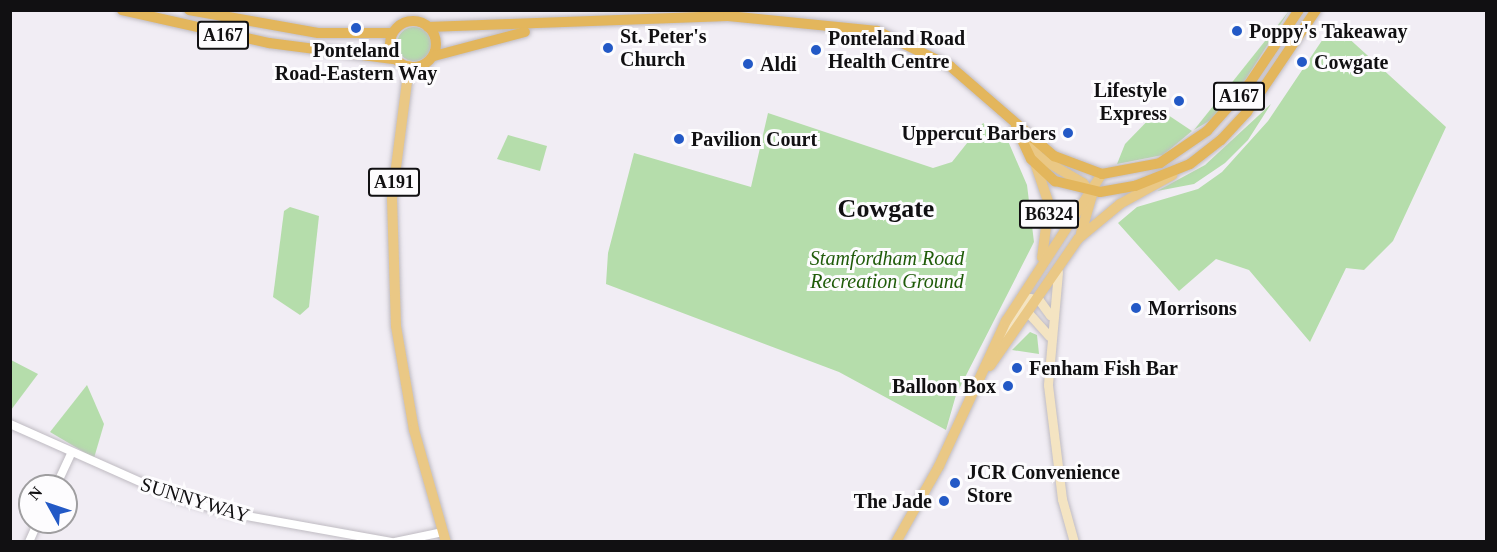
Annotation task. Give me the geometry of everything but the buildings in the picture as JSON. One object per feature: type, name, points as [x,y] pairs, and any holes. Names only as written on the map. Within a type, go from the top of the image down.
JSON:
[{"type":"highway","name":"A167","points":[[122,10],[249,40],[393,59],[409,66],[434,56],[555,25]]},
{"type":"highway","name":"A167","points":[[189,10],[318,33],[392,33],[411,22],[428,27],[555,25],[728,16],[877,31],[950,66],[1015,126],[1068,165],[1102,174],[1160,163],[1207,131],[1249,84],[1299,10]]},
{"type":"highway","name":"A167","points":[[1015,126],[1036,166],[1055,181],[1090,191],[1122,190],[1190,164],[1247,112],[1316,10]]},
{"type":"highway","points":[[428,27],[438,44],[434,56]]},
{"type":"highway","points":[[392,33],[387,49],[393,59]]},
{"type":"main road","name":"A191","points":[[409,66],[392,199],[396,326],[414,430],[445,537]]},
{"type":"main road","name":"A167","points":[[1029,136],[1042,160],[1090,191]]},
{"type":"main road","name":"A167","points":[[896,542],[924,497],[988,361],[1024,305],[1035,297],[1078,238],[1120,204],[1190,164]]},
{"type":"main road","name":"B6324","points":[[1036,166],[1049,204],[1041,264]]},
{"type":"main road","name":"A167","points":[[982,375],[1024,305],[1041,264],[1102,174]]},
{"type":"main road","name":"B6324","points":[[1078,238],[1093,203],[1090,191]]},
{"type":"main road","points":[[1066,252],[1050,315],[1048,336],[1051,421],[1074,542]]},
{"type":"main road","points":[[1035,297],[1050,315]]},
{"type":"main road","points":[[1024,305],[1048,336]]},
{"type":"street","name":"SUNNYWAY","points":[[10,424],[71,454],[218,510],[393,542],[445,537]]},
{"type":"street","points":[[62,474],[71,454]]},
{"type":"green space","points":[[1289,11],[1244,82],[1214,118],[1194,130]]},
{"type":"green space","points":[[1333,24],[1446,127],[1393,241],[1364,270],[1346,268],[1310,342],[1249,270],[1216,259],[1179,291],[1118,223],[1137,207],[1198,189],[1222,172],[1268,121]]},
{"type":"green space","points":[[414,27],[426,32],[431,44],[426,56],[414,61],[402,56],[397,44],[402,32]]},
{"type":"green space","points":[[1271,104],[1248,140],[1225,163],[1194,184],[1157,191],[1205,165]]},
{"type":"green space","points":[[1159,109],[1192,131],[1163,155],[1117,164],[1125,144]]},
{"type":"green space","name":"Stamfordham Road Recreation Ground","points":[[768,113],[933,168],[952,162],[983,123],[1008,141],[1027,185],[1034,242],[956,395],[946,430],[839,372],[606,284],[608,253],[634,153],[751,187]]},
{"type":"green space","points":[[508,135],[547,146],[540,171],[497,159]]},
{"type":"green space","points":[[290,207],[319,216],[309,307],[300,315],[273,297],[284,211]]},
{"type":"green space","points":[[1030,332],[1037,335],[1039,354],[1012,350]]},
{"type":"green space","points":[[11,360],[38,374],[11,410]]},
{"type":"green space","points":[[87,385],[104,424],[94,458],[50,432]]},
{"type":"place","name":"Ponteland Road-Eastern Way","points":[[356,28]]},
{"type":"place","name":"Poppy's Takeaway","points":[[1237,31]]},
{"type":"place","name":"St. Peter's Church","points":[[608,48]]},
{"type":"place","name":"Ponteland Road Health Centre","points":[[816,50]]},
{"type":"place","name":"Cowgate","points":[[1302,62]]},
{"type":"place","name":"Aldi","points":[[748,64]]},
{"type":"place","name":"Lifestyle Express","points":[[1179,101]]},
{"type":"place","name":"Uppercut Barbers","points":[[1068,133]]},
{"type":"place","name":"Pavilion Court","points":[[679,139]]},
{"type":"place","name":"Morrisons","points":[[1136,308]]},
{"type":"place","name":"Fenham Fish Bar","points":[[1017,368]]},
{"type":"place","name":"Balloon Box","points":[[1008,386]]},
{"type":"place","name":"JCR Convenience Store","points":[[955,483]]},
{"type":"place","name":"The Jade","points":[[944,501]]},
{"type":"district","name":"Cowgate","points":[[886,209]]}]
